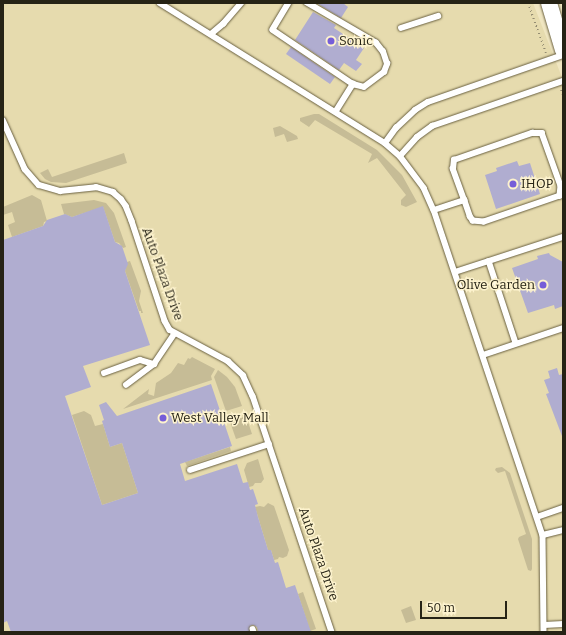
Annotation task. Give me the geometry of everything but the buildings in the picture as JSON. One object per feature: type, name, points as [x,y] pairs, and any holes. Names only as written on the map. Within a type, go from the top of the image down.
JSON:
[{"type":"main road","points":[[549,3],[563,50]]},
{"type":"lane","points":[[160,3],[385,142],[400,156],[424,188],[434,210],[543,535],[544,632]]},
{"type":"lane","points":[[211,34],[223,24],[241,3]]},
{"type":"lane","points":[[289,3],[273,30],[353,84],[364,87],[384,72],[387,64],[383,52],[376,43],[308,3]]},
{"type":"lane","points":[[401,28],[438,16]]},
{"type":"lane","points":[[385,142],[396,128],[415,110],[428,102],[563,55]]},
{"type":"lane","points":[[400,156],[417,137],[432,126],[560,82]]},
{"type":"lane","points":[[336,111],[353,84]]},
{"type":"lane","name":"Auto Plaza Drive","points":[[3,120],[25,169],[39,185],[60,191],[96,187],[113,192],[121,199],[126,206],[132,221],[165,321],[174,334],[228,361],[242,375],[251,391],[332,632]]},
{"type":"lane","points":[[532,133],[542,133],[561,186],[560,196],[484,222],[473,221],[464,200],[453,169],[454,160],[532,133]]},
{"type":"lane","points":[[434,210],[464,200]]},
{"type":"lane","points":[[455,272],[563,237]]},
{"type":"lane","points":[[489,261],[516,343]]},
{"type":"lane","points":[[482,355],[563,328]]},
{"type":"lane","points":[[126,385],[154,364],[174,334]]},
{"type":"lane","points":[[104,372],[140,360],[154,364]]},
{"type":"lane","points":[[190,470],[269,444]]},
{"type":"lane","points":[[537,517],[563,508]]},
{"type":"lane","points":[[543,535],[563,530]]},
{"type":"lane","points":[[544,625],[563,624]]},
{"type":"path","points":[[528,3],[549,61]]},
{"type":"path","points":[[560,82],[563,95]]},
{"type":"shaded area","name":"West Valley Mall","points":[[3,3],[533,3],[563,80],[563,632],[3,632]]},
{"type":"shaded area","points":[[319,114],[377,150],[402,175],[417,202],[406,207],[401,205],[401,200],[406,195],[377,158],[368,163],[372,154],[315,120],[309,127],[300,121],[300,118]]},
{"type":"shaded area","points":[[280,126],[297,136],[298,139],[287,142],[284,134],[275,137],[273,128]]},
{"type":"shaded area","points":[[124,153],[127,163],[66,183],[51,182],[45,179],[40,173],[48,169],[52,177]]},
{"type":"shaded area","points":[[32,195],[41,200],[47,221],[44,222],[43,226],[12,237],[8,225],[15,222],[12,212],[3,215],[3,207]]},
{"type":"shaded area","points":[[94,200],[106,203],[114,213],[126,247],[123,248],[119,243],[115,242],[103,207],[72,217],[64,214],[61,204]]},
{"type":"shaded area","points":[[130,261],[141,291],[139,301],[143,313],[139,311],[125,271],[127,262]]},
{"type":"shaded area","points":[[192,357],[215,369],[211,376],[212,380],[123,409],[149,389],[148,394],[154,396],[156,383],[171,373],[178,363],[184,365],[188,358],[190,359]]},
{"type":"shaded area","points":[[218,370],[227,377],[235,387],[242,406],[226,411],[214,377]]},
{"type":"shaded area","points":[[84,411],[91,415],[95,426],[103,424],[110,447],[122,443],[138,493],[102,505],[72,415]]},
{"type":"shaded area","points":[[246,416],[252,434],[236,439],[230,422]]},
{"type":"shaded area","points":[[230,447],[231,451],[187,466],[185,462]]},
{"type":"shaded area","points":[[258,459],[264,479],[261,483],[255,483],[253,486],[249,487],[244,470],[247,463]]},
{"type":"shaded area","points":[[502,467],[510,473],[532,539],[531,571],[528,570],[518,539],[526,534],[505,471],[498,473],[495,470],[496,468]]},
{"type":"shaded area","points":[[268,503],[274,506],[289,550],[287,556],[283,558],[279,557],[278,559],[274,560],[271,550],[268,550],[255,507],[264,507]]},
{"type":"shaded area","points":[[303,592],[316,629],[310,631],[298,594]]},
{"type":"shaded area","points":[[411,606],[416,620],[406,623],[401,610]]},
{"type":"place","name":"Sonic","points":[[331,41]]},
{"type":"place","name":"IHOP","points":[[513,184]]},
{"type":"place","name":"Olive Garden","points":[[543,285]]},
{"type":"place","name":"West Valley Mall","points":[[163,418]]}]
